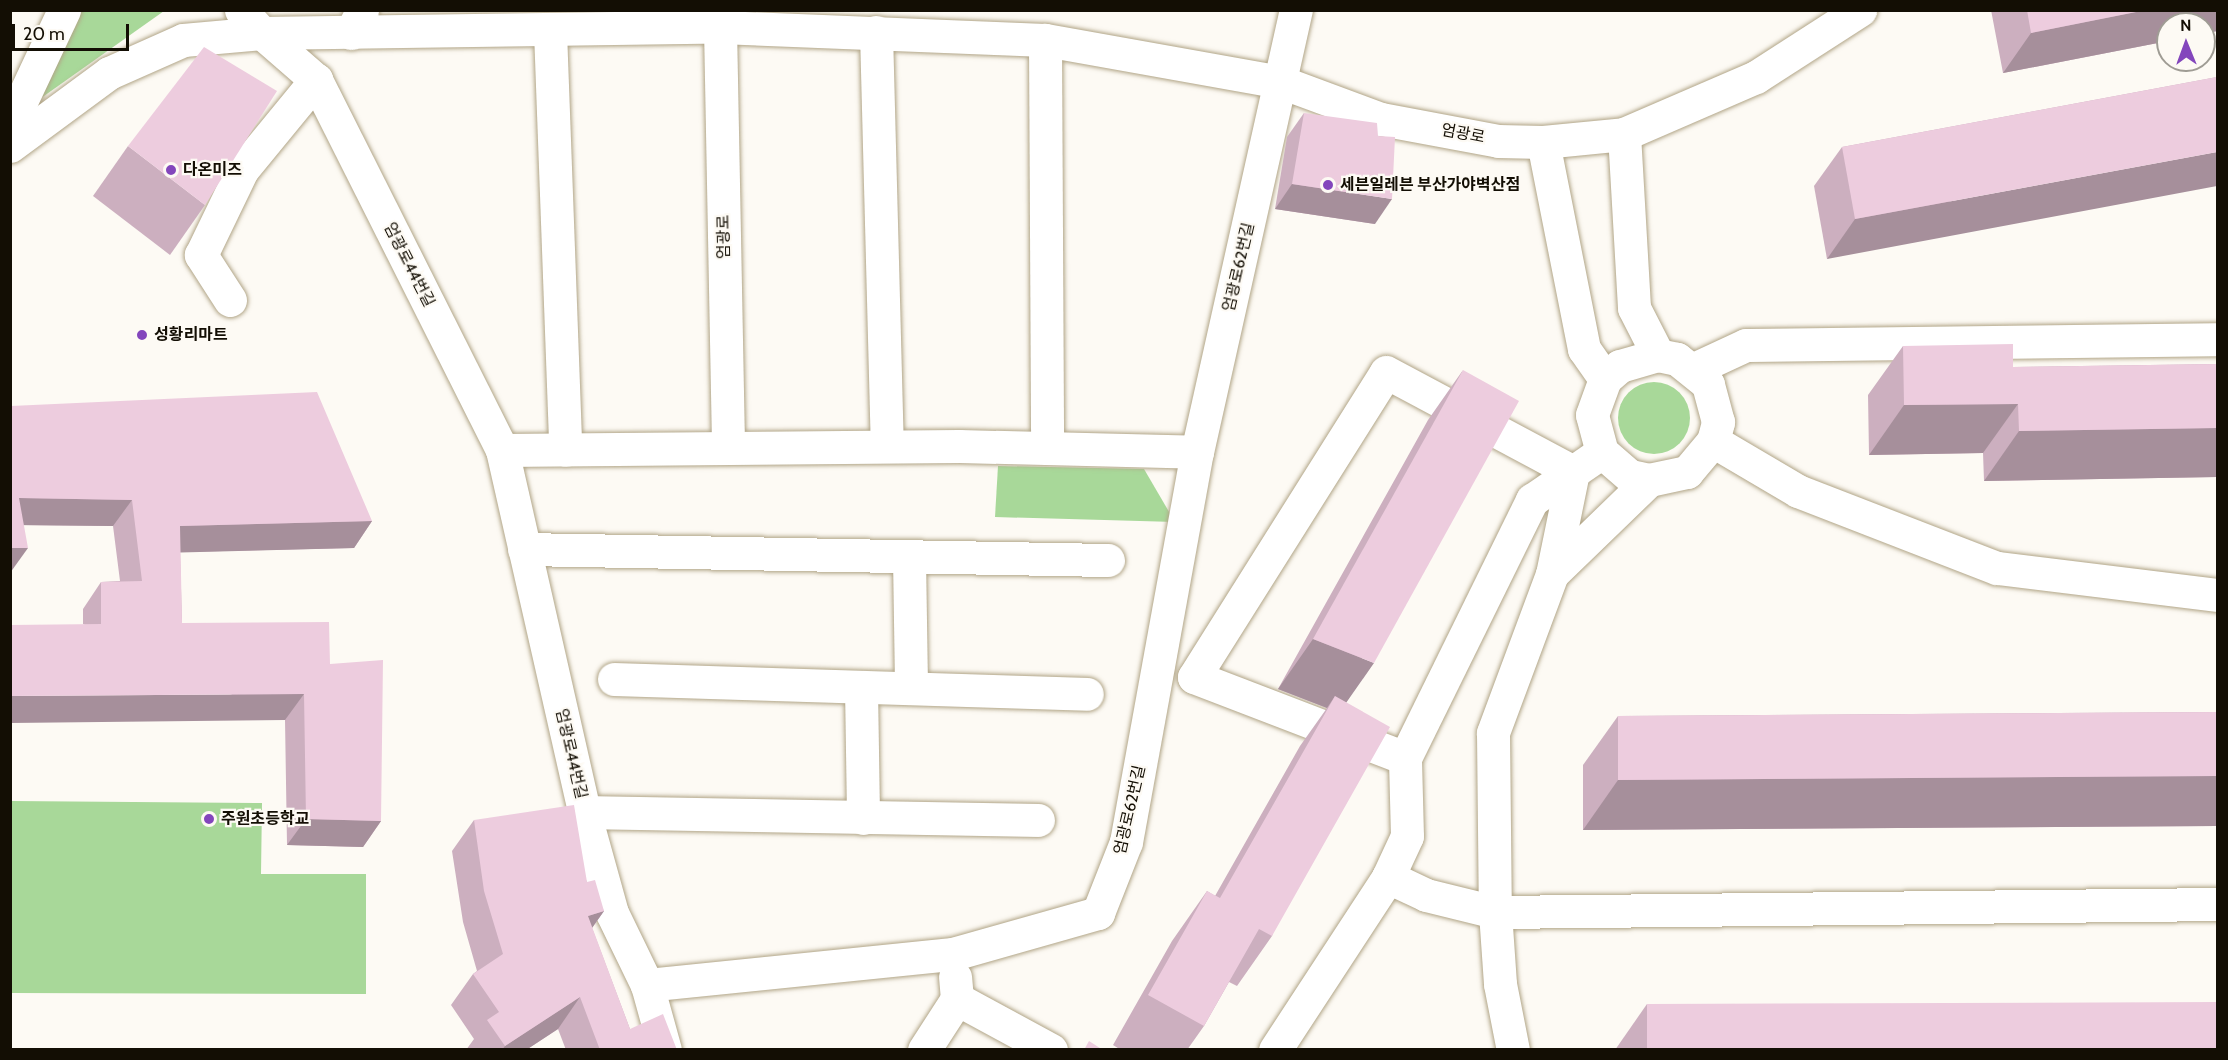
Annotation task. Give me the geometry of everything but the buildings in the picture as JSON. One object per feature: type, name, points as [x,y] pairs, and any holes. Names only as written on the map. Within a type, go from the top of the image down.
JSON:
[{"type":"street","points":[[10,125],[64,10]]},
{"type":"street","name":"엄광로62번길","points":[[953,954],[1098,913],[1126,842],[1197,452],[1296,10]]},
{"type":"street","name":"엄광로","points":[[10,146],[109,73],[183,40],[251,22],[720,27],[765,19],[876,32],[1045,40],[1281,82],[1381,119],[1498,141],[1543,142],[1624,134],[1756,77],[1831,23],[1860,10]]},
{"type":"street","name":"엄광로44번길","points":[[251,22],[316,80],[502,450],[584,812],[612,913],[647,985],[665,1050]]},
{"type":"street","points":[[565,450],[569,24]]},
{"type":"street","name":"엄광로","points":[[720,27],[728,448]]},
{"type":"street","points":[[876,32],[887,446]]},
{"type":"street","points":[[1045,40],[1047,448]]},
{"type":"street","points":[[230,300],[201,255],[242,170],[316,80]]},
{"type":"street","points":[[1624,134],[1634,308],[1658,355]]},
{"type":"street","points":[[1543,142],[1584,349],[1605,379]]},
{"type":"street","points":[[1694,369],[1746,345],[2217,339]]},
{"type":"street","points":[[1658,355],[1694,369],[1716,403],[1713,441],[1687,472],[1649,480],[1630,476],[1602,452],[1592,415],[1605,379],[1620,366],[1658,355]]},
{"type":"street","points":[[1405,758],[1194,677],[1386,372],[1573,472]]},
{"type":"street","points":[[1713,441],[1798,491],[1997,568],[2217,595]]},
{"type":"street","points":[[502,450],[887,446],[1197,452]]},
{"type":"street","points":[[1275,1050],[1388,877],[1407,836],[1405,758],[1532,500],[1602,452]]},
{"type":"street","points":[[1513,1050],[1500,984],[1495,912],[1493,733],[1552,574],[1573,472]]},
{"type":"street","points":[[1552,574],[1649,480]]},
{"type":"street","points":[[524,549],[1108,561]]},
{"type":"street","points":[[909,557],[910,688]]},
{"type":"street","points":[[614,679],[1087,694]]},
{"type":"street","points":[[861,687],[864,818]]},
{"type":"street","points":[[584,812],[1038,820]]},
{"type":"street","points":[[1388,877],[1426,895],[1495,912],[2217,904]]},
{"type":"street","points":[[647,985],[953,954],[957,999],[924,1050]]},
{"type":"street","points":[[957,999],[1037,1046]]},
{"type":"green space","points":[[82,11],[164,11],[27,108]]},
{"type":"green space","points":[[1661,382],[1680,392],[1688,404],[1690,418],[1688,432],[1680,444],[1668,452],[1647,454],[1628,444],[1620,432],[1618,411],[1628,392],[1640,384]]},
{"type":"green space","points":[[998,466],[1144,469],[1175,522],[995,517]]},
{"type":"green space","points":[[11,801],[262,803],[261,874],[366,874],[366,994],[11,993]]},
{"type":"place","name":"다온미즈","points":[[171,170]]},
{"type":"place","name":"세븐일레븐 부산가야벽산점","points":[[1328,185]]},
{"type":"place","name":"성황리마트","points":[[142,335]]},
{"type":"place","name":"주원초등학교","points":[[209,819]]}]
